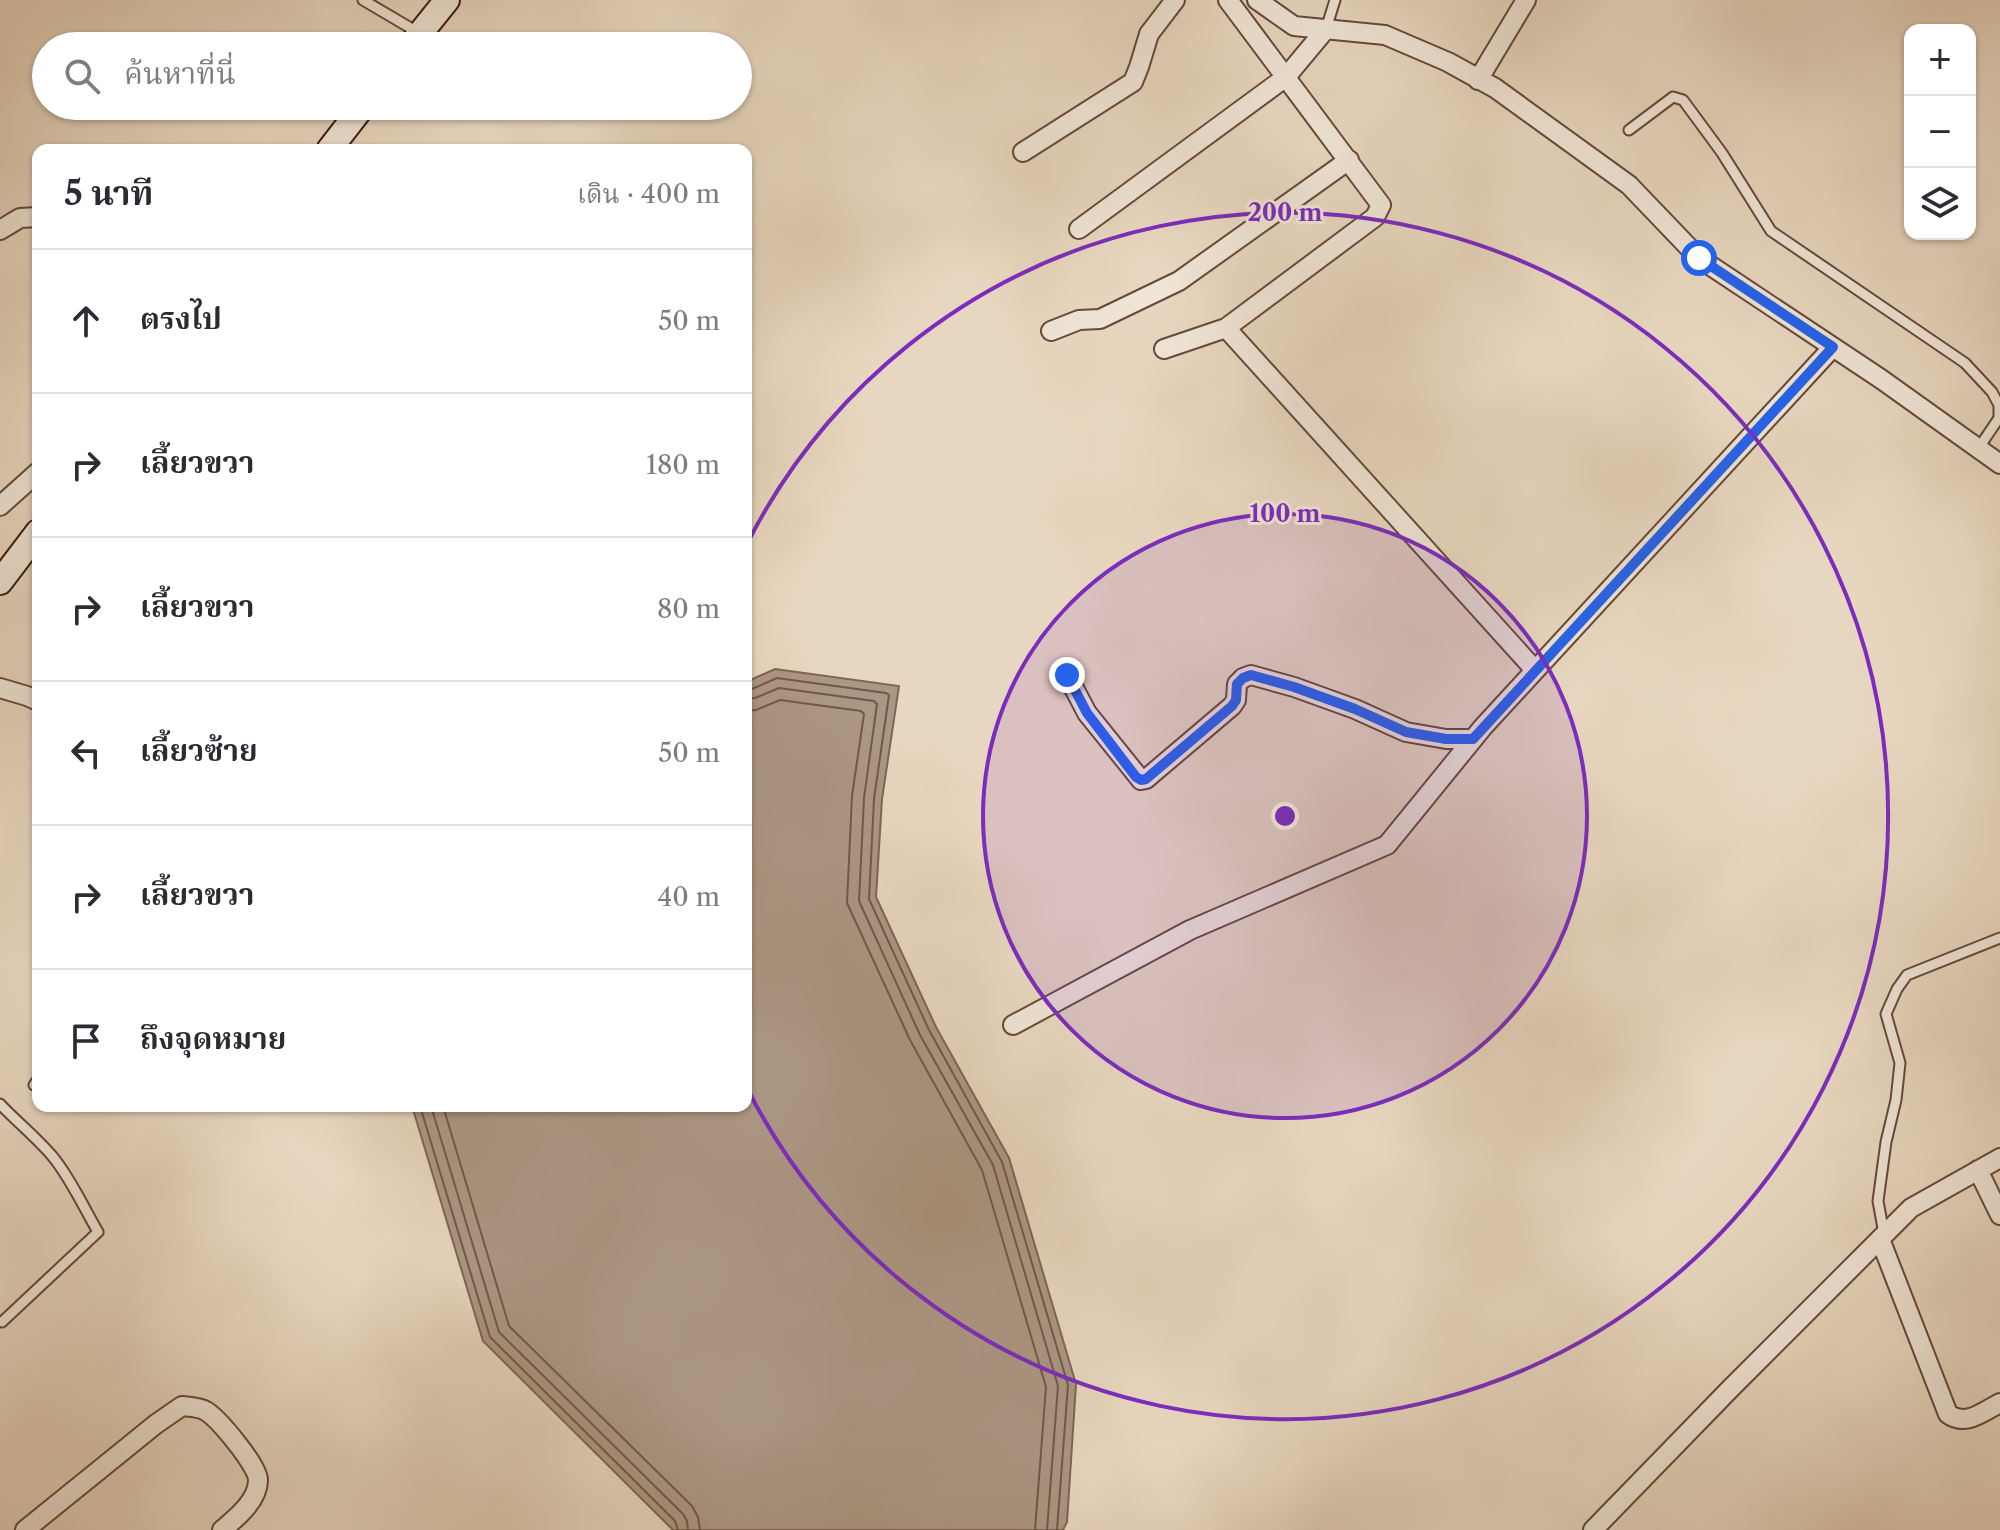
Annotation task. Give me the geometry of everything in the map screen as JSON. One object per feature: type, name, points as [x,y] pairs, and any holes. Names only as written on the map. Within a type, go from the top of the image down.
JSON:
[{"type":"street","points":[[421,32],[447,0]]},
{"type":"street","points":[[1023,152],[1133,82],[1149,34],[1175,0]]},
{"type":"street","points":[[1164,349],[1226,328],[1375,217],[1381,205],[1228,0]]},
{"type":"street","points":[[1257,0],[1294,26],[1385,35],[1448,62],[1495,88],[1629,185],[1699,258],[2000,464]]},
{"type":"street","points":[[1478,80],[1526,0]]},
{"type":"street","points":[[1079,229],[1286,77],[1326,29]]},
{"type":"street","points":[[334,144],[352,120]]},
{"type":"street","points":[[1051,331],[1079,320],[1100,319],[1179,281],[1349,160]]},
{"type":"street","points":[[0,230],[20,218],[32,217]]},
{"type":"street","points":[[1226,328],[1535,670]]},
{"type":"street","points":[[1013,1025],[1190,930],[1387,845],[1473,739],[1833,347]]},
{"type":"street","points":[[0,506],[32,477]]},
{"type":"street","points":[[0,582],[32,540]]},
{"type":"street","points":[[1067,675],[1087,713],[1141,780],[1232,706],[1236,700],[1237,684],[1251,675],[1355,709],[1406,732],[1446,739],[1473,739]]},
{"type":"street","points":[[0,688],[32,698]]},
{"type":"street","points":[[1593,1530],[1911,1208],[2000,1158]]},
{"type":"street","points":[[1978,1170],[2000,1215]]},
{"type":"street","points":[[1882,1237],[1948,1414],[1956,1420],[1965,1421],[2000,1403]]},
{"type":"street","points":[[25,1530],[182,1406],[203,1409],[216,1419],[253,1466],[259,1479],[253,1498],[236,1519],[222,1530]]},
{"type":"lane","points":[[363,0],[405,32]]},
{"type":"lane","points":[[1326,29],[1335,0]]},
{"type":"lane","points":[[1629,130],[1673,97],[1683,100],[1722,153],[1771,231],[1965,363],[1992,392],[1999,405],[1999,418],[1978,449]]},
{"type":"lane","points":[[1882,1237],[1878,1201],[1900,1063],[1886,1014],[1907,975],[2000,938]]},
{"type":"lane","points":[[0,1104],[55,1160],[98,1232],[2,1322]]},
{"type":"water","points":[[775,669],[899,686],[882,799],[876,897],[936,1027],[1009,1158],[1076,1384],[1067,1522],[1063,1530],[673,1530],[483,1341],[414,1112],[752,1112],[752,679]]},
{"type":"route","points":[[1067,675],[1087,713],[1141,780],[1232,706],[1236,700],[1237,684],[1251,675],[1355,709],[1406,732],[1446,739],[1473,739],[1833,347],[1699,258]]}]
